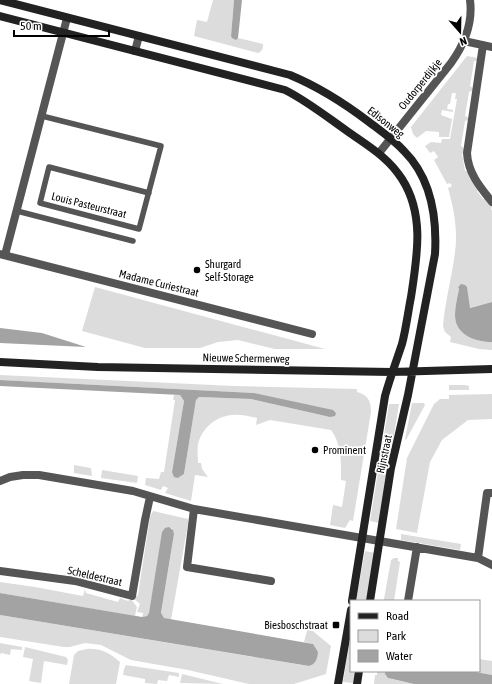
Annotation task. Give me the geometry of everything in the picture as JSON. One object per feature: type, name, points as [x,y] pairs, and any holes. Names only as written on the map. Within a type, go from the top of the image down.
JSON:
[{"type":"street","name":"Edisonweg","points":[[0,0],[290,75],[322,90],[349,107],[405,152],[421,175],[430,198],[434,220],[434,254],[412,372]]},
{"type":"street","name":"Oudorperdijkje","points":[[379,153],[451,64],[464,41],[470,18],[470,0]]},
{"type":"street","points":[[0,16],[285,90],[302,98],[379,153],[396,172],[406,187],[413,204],[417,228],[417,259],[410,302],[402,343],[392,372]]},
{"type":"street","points":[[3,255],[17,211],[67,18]]},
{"type":"street","points":[[136,51],[139,36]]},
{"type":"street","points":[[464,41],[492,47]]},
{"type":"street","points":[[483,45],[467,153],[476,181],[492,202]]},
{"type":"street","name":"Madame Curiestraat","points":[[3,255],[312,334]]},
{"type":"street","name":"Nieuwe Schermerweg","points":[[0,362],[98,367],[392,372],[492,369]]},
{"type":"street","name":"Rijnstraat","points":[[352,600],[385,396],[392,372]]},
{"type":"street","name":"Rijnstraat","points":[[370,600],[391,468],[412,372]]},
{"type":"street","points":[[0,481],[10,477],[39,475],[133,491],[194,509],[478,558],[492,565]]},
{"type":"street","points":[[478,558],[487,493],[492,493]]},
{"type":"street","name":"Scheldestraat","points":[[0,571],[75,581],[132,596],[150,497]]},
{"type":"street","points":[[194,509],[187,567],[270,581]]},
{"type":"street","points":[[408,600],[417,547]]},
{"type":"street","points":[[338,684],[350,616]]},
{"type":"street","points":[[357,684],[359,672]]},
{"type":"lane","name":"Louis Pasteurstraat","points":[[42,116],[161,146],[149,193],[139,229],[40,203],[49,168],[149,193]]},
{"type":"lane","points":[[17,211],[133,241]]},
{"type":"green space","points":[[213,0],[234,0],[231,36],[236,39],[238,38],[263,44],[261,51],[258,53],[194,36],[197,20],[207,22]]},
{"type":"green space","points":[[467,56],[478,58],[477,61],[474,61],[470,86],[473,88],[472,91],[469,92],[465,116],[469,118],[465,121],[461,146],[465,151],[462,154],[465,171],[468,171],[479,189],[477,191],[483,199],[486,198],[492,205],[492,302],[469,308],[467,287],[460,285],[458,287],[459,289],[455,315],[458,328],[462,332],[479,341],[492,342],[492,350],[479,349],[450,342],[451,337],[445,332],[443,326],[456,244],[455,220],[448,188],[452,186],[450,183],[447,184],[434,160],[438,157],[434,151],[430,153],[425,146],[431,142],[441,143],[442,139],[450,139],[457,99],[455,99],[456,93],[452,93],[450,104],[448,104],[447,109],[453,110],[453,112],[442,110],[441,115],[452,119],[449,137],[439,137],[439,132],[426,131],[417,138],[413,134],[411,127]]},
{"type":"green space","points":[[95,287],[325,349],[275,349],[238,340],[218,342],[200,348],[145,348],[82,331]]},
{"type":"green space","points":[[0,375],[234,386],[357,389],[357,392],[364,395],[368,399],[371,412],[353,521],[350,520],[345,528],[330,525],[333,505],[342,507],[346,481],[341,480],[341,460],[339,448],[335,436],[331,430],[270,420],[256,425],[257,418],[241,415],[226,416],[215,420],[210,424],[200,438],[198,446],[198,463],[201,463],[202,469],[208,477],[195,475],[191,501],[165,493],[168,488],[163,486],[161,490],[145,485],[146,478],[159,479],[161,472],[164,472],[175,400],[173,400],[174,395],[180,395],[184,401],[172,472],[178,478],[184,474],[196,400],[199,397],[251,399],[330,417],[254,393],[0,380]]},
{"type":"green space","points":[[449,385],[469,386],[469,390],[449,390]]},
{"type":"green space","points":[[492,394],[492,419],[468,420],[442,440],[430,462],[417,533],[396,529],[407,458],[434,404],[440,399],[449,399],[449,395]]},
{"type":"green space","points":[[412,403],[424,403],[425,405],[406,440],[405,439]]},
{"type":"green space","points":[[389,404],[399,404],[380,523],[370,521]]},
{"type":"green space","points":[[74,465],[91,468],[92,476],[74,473]]},
{"type":"green space","points":[[102,470],[138,476],[137,483],[101,478]]},
{"type":"green space","points":[[153,511],[188,519],[171,620],[164,618],[161,614],[174,534],[172,528],[165,528],[149,613],[147,616],[142,617],[143,613],[137,612],[140,604],[133,598],[138,595],[150,517]]},
{"type":"green space","points":[[401,534],[461,544],[460,550],[401,540]]},
{"type":"green space","points":[[365,551],[375,553],[367,600],[356,600]]},
{"type":"green space","points":[[398,558],[398,561],[400,562],[394,600],[384,600],[384,599],[391,560]]},
{"type":"green space","points":[[0,582],[83,596],[85,589],[86,593],[118,602],[120,598],[128,601],[131,599],[137,607],[135,616],[0,593]]},
{"type":"green space","points":[[0,615],[308,666],[313,644],[304,642],[308,627],[331,646],[326,674],[294,684],[249,684],[188,670],[131,660],[101,645],[85,643],[64,647],[0,637]]},
{"type":"green space","points":[[350,640],[350,672],[355,672],[353,683],[343,682]]},
{"type":"green space","points":[[0,643],[22,647],[22,650],[11,649],[10,655],[1,653],[0,655]]},
{"type":"green space","points":[[25,647],[66,657],[68,660],[67,665],[44,661],[41,683],[29,681],[33,659],[23,657]]},
{"type":"green space","points":[[97,649],[105,652],[120,662],[116,684],[69,684],[74,655],[78,651]]},
{"type":"green space","points":[[480,659],[492,661],[492,675],[476,672],[480,672]]},
{"type":"green space","points":[[126,665],[179,673],[179,677],[169,675],[167,681],[158,680],[157,684],[145,683],[145,679],[123,675]]},
{"type":"green space","points":[[377,672],[385,672],[391,679],[414,684],[374,684],[375,675],[377,675]]},
{"type":"green space","points":[[182,674],[223,684],[180,683]]},
{"type":"water","points":[[234,0],[242,0],[238,38],[236,40],[231,36]]},
{"type":"water","points":[[461,284],[467,287],[470,308],[492,302],[492,342],[473,339],[458,328],[455,312],[459,289],[458,287]]},
{"type":"water","points":[[0,328],[42,333],[86,347],[0,343]]},
{"type":"water","points":[[0,380],[254,393],[333,410],[336,413],[335,416],[330,417],[251,399],[199,397],[196,400],[184,474],[178,478],[174,477],[172,472],[184,401],[180,395],[0,386]]},
{"type":"water","points":[[169,527],[173,530],[174,534],[161,613],[164,618],[313,644],[318,652],[315,663],[309,666],[0,615],[0,593],[142,617],[147,616],[149,613],[162,532],[165,528]]},
{"type":"water","points":[[385,672],[476,672],[492,675],[492,684],[414,684],[388,678]]},
{"type":"place","name":"Shurgard Self-Storage","points":[[197,270]]},
{"type":"place","name":"Prominent","points":[[315,450]]},
{"type":"place","name":"Biesboschstraat","points":[[336,625]]}]
